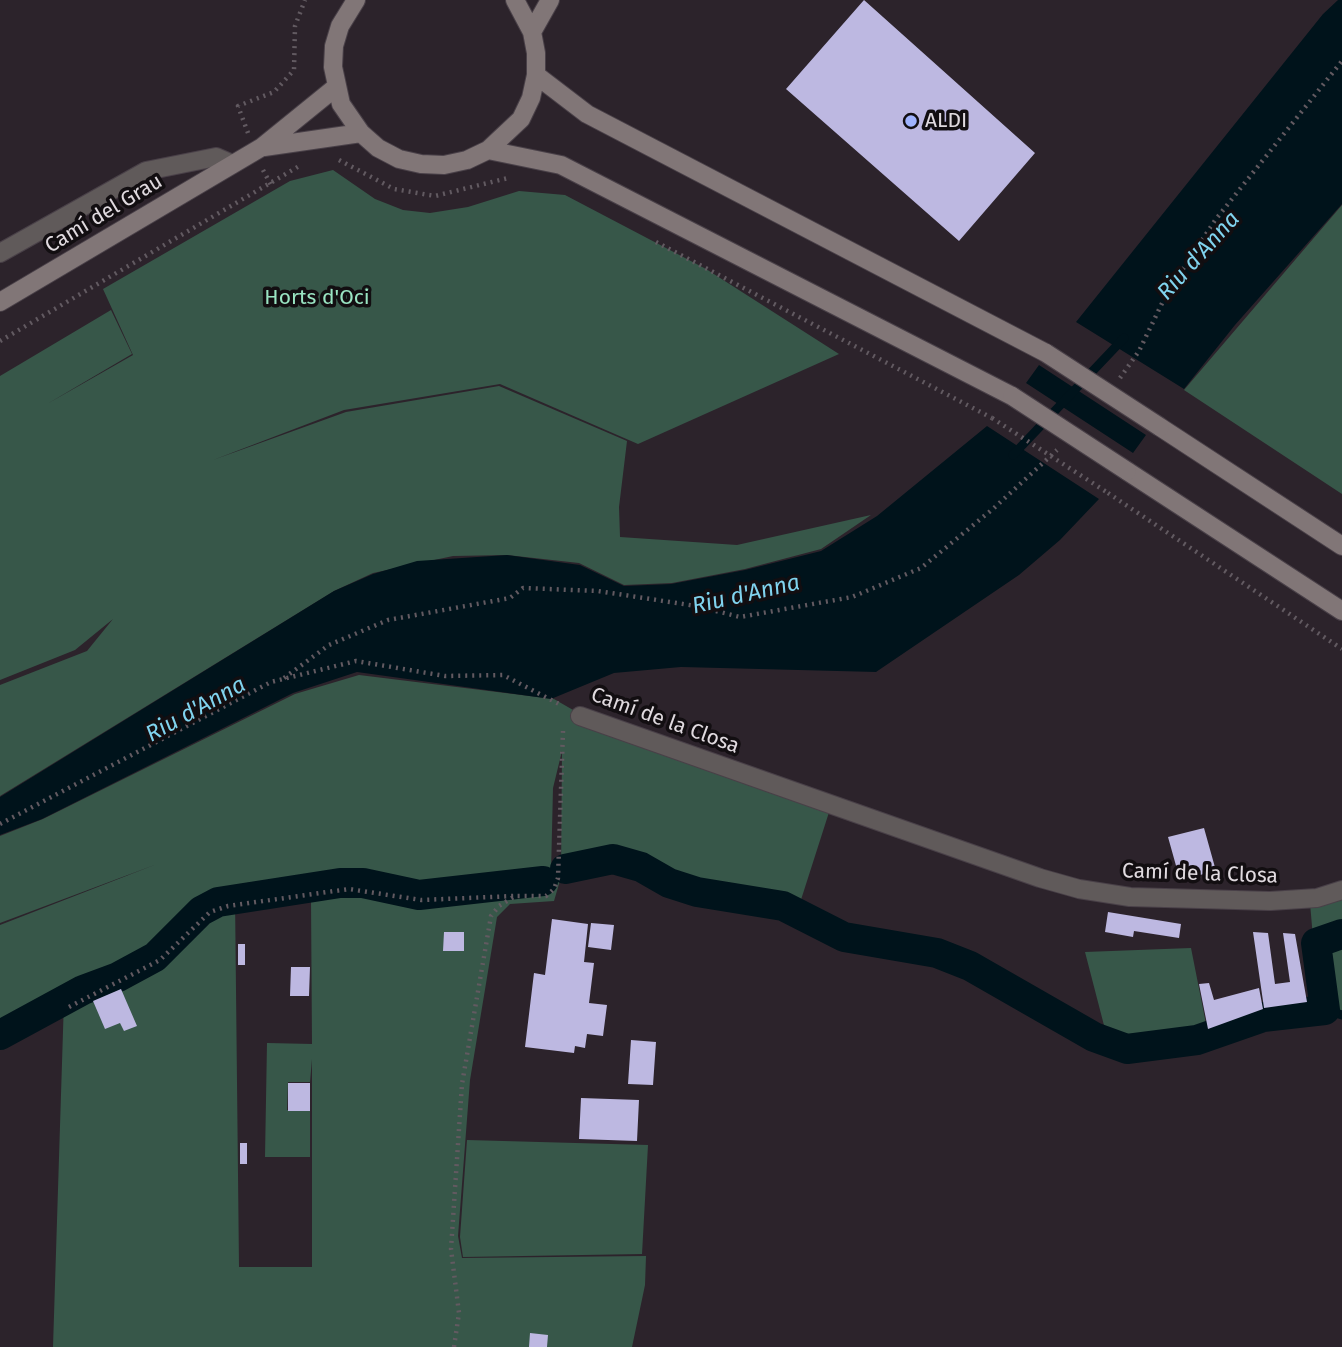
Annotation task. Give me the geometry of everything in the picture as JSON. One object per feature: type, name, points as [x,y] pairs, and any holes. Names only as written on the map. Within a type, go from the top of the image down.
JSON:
[{"type":"main road","points":[[356,0],[340,26],[334,46],[336,88],[346,112],[361,133],[378,148],[399,159],[421,164],[467,160],[488,150],[521,118],[536,75],[532,32],[515,0]]},
{"type":"main road","points":[[532,32],[550,0]]},
{"type":"main road","points":[[536,75],[587,114],[1046,353],[1342,546]]},
{"type":"main road","name":"Camí del Grau","points":[[0,302],[258,150],[336,88]]},
{"type":"main road","name":"Camí del Grau","points":[[258,150],[361,133]]},
{"type":"main road","points":[[488,150],[561,165],[1012,396],[1342,611]]},
{"type":"street","name":"Camí del Grau","points":[[0,253],[146,171],[216,157],[232,164]]},
{"type":"street","name":"Camí de la Closa","points":[[580,716],[1040,878],[1079,889],[1130,897],[1270,901],[1317,898],[1342,891]]},
{"type":"path","points":[[271,185],[239,106],[274,92],[294,70],[295,26],[305,0]]},
{"type":"path","points":[[1118,380],[1139,351],[1167,293],[1216,219],[1342,61]]},
{"type":"path","points":[[328,158],[340,160],[394,189],[435,196],[515,177]]},
{"type":"path","points":[[0,341],[305,163]]},
{"type":"path","points":[[647,238],[992,418],[1342,649]]},
{"type":"path","points":[[284,678],[329,645],[388,620],[510,598],[523,588],[598,591],[696,606],[740,617],[852,597],[921,568],[994,508],[1062,446]]},
{"type":"path","name":"Camí de la Closa","points":[[0,824],[271,682],[356,661],[445,676],[503,676],[580,716]]},
{"type":"path","points":[[69,1007],[160,960],[210,912],[228,906],[349,889],[421,900],[546,896],[554,889],[559,864],[561,737],[566,723],[580,716]]},
{"type":"path","points":[[454,1347],[459,1313],[452,1249],[462,1084],[491,916],[499,906],[515,896]]},
{"type":"green space","name":"Horts d'Oci","points":[[333,170],[375,199],[403,210],[430,213],[468,207],[519,191],[565,195],[706,269],[839,354],[638,444],[500,384],[344,410],[213,460],[346,412],[499,386],[627,441],[619,507],[620,537],[737,545],[871,515],[821,549],[745,569],[672,583],[624,585],[579,563],[507,555],[453,556],[373,573],[334,591],[0,796],[0,685],[87,651],[113,619],[75,650],[0,680],[0,376],[111,310],[132,354],[47,404],[133,355],[103,289],[290,181]]},
{"type":"green space","points":[[1342,205],[1342,494],[1184,390]]},
{"type":"green space","points":[[359,675],[554,699],[580,714],[831,806],[799,906],[672,880],[667,898],[663,890],[645,878],[611,871],[561,877],[554,901],[510,904],[497,917],[470,1080],[458,1236],[462,1258],[646,1256],[645,1285],[632,1347],[53,1347],[64,1000],[0,1033],[0,925],[157,864],[0,923],[0,836],[43,819],[295,694]],"holes":[[[562,751],[561,877],[551,873],[553,788]],[[340,882],[363,882],[421,893],[370,898],[345,894],[311,898],[312,1044],[267,1043],[265,1157],[310,1157],[310,1111],[287,1110],[288,1082],[310,1082],[312,1059],[312,1267],[239,1267],[235,898]]]},
{"type":"green space","points":[[1342,896],[1342,1013],[1319,1007],[1310,903]]},
{"type":"green space","points":[[1191,948],[1207,1029],[1174,1038],[1115,1039],[1106,1033],[1085,952]]},
{"type":"green space","points":[[467,1140],[648,1145],[642,1254],[463,1257],[460,1237]]},
{"type":"water","points":[[1338,0],[1342,0],[1342,204],[1235,325],[1184,389],[1076,322],[1323,14]]},
{"type":"water","points":[[1039,365],[1146,435],[1133,453],[1026,383]]},
{"type":"water","points":[[987,426],[1099,499],[1060,540],[1019,575],[876,672],[681,667],[614,673],[551,699],[357,672],[293,693],[42,819],[0,835],[0,797],[334,591],[373,574],[417,561],[507,555],[580,565],[624,586],[671,584],[745,570],[821,551],[877,516]]},
{"type":"building","name":"ALDI","points":[[864,0],[1035,153],[959,241],[786,89]]},
{"type":"building","points":[[1204,828],[1216,871],[1180,880],[1168,837]]},
{"type":"building","points":[[1108,912],[1181,924],[1179,938],[1134,931],[1133,937],[1105,932]]},
{"type":"building","points":[[552,919],[588,924],[584,962],[594,963],[589,1003],[607,1005],[603,1036],[587,1034],[585,1048],[575,1046],[574,1053],[525,1047],[534,973],[545,975]]},
{"type":"building","points":[[591,923],[614,925],[611,950],[588,947]]},
{"type":"building","points":[[444,932],[464,932],[464,951],[443,951]]},
{"type":"building","points":[[1253,932],[1268,933],[1275,984],[1290,982],[1283,933],[1295,934],[1307,1002],[1264,1008]]},
{"type":"building","points":[[238,944],[245,944],[245,965],[238,965]]},
{"type":"building","points":[[291,967],[310,967],[309,996],[290,996]]},
{"type":"building","points":[[1209,983],[1214,1000],[1259,988],[1263,1009],[1208,1029],[1199,984]]},
{"type":"building","points":[[121,989],[137,1026],[124,1031],[120,1023],[105,1029],[93,1001]]},
{"type":"building","points":[[631,1040],[656,1042],[653,1085],[628,1084]]},
{"type":"building","points":[[288,1083],[310,1083],[310,1111],[288,1111]]},
{"type":"building","points":[[581,1098],[639,1100],[637,1141],[579,1139]]},
{"type":"building","points":[[240,1143],[247,1143],[247,1164],[240,1164]]},
{"type":"building","points":[[530,1333],[548,1335],[547,1347],[529,1347]]},
{"type":"waterway","name":"Riu d'Anna","points":[[1013,455],[1124,338]]},
{"type":"waterway","points":[[565,869],[613,859],[641,867],[669,883],[697,892],[783,906],[844,937],[937,953],[970,966],[1094,1037],[1127,1049],[1197,1040],[1263,1017],[1325,1010],[1316,943],[1342,934]]},
{"type":"waterway","points":[[0,1035],[83,990],[118,977],[155,957],[201,911],[218,902],[340,883],[363,883],[419,895],[543,881]]},
{"type":"waterway","points":[[1325,1010],[1342,1015]]},
{"type":"place","name":"ALDI","points":[[911,121]]}]
